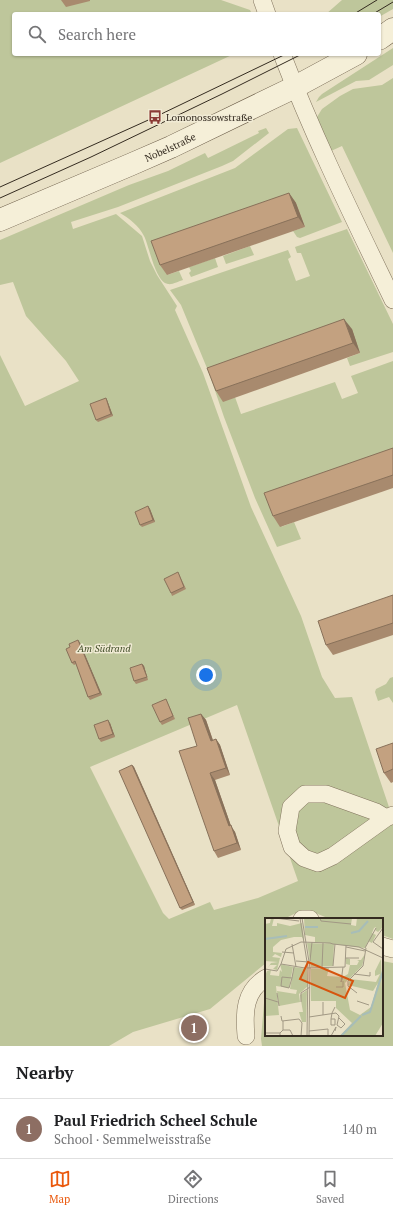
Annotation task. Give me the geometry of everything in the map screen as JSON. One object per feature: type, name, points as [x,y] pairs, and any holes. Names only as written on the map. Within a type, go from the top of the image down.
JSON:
[{"type":"main road","points":[[381,38],[393,29]]},
{"type":"main road","name":"Nobelstraße","points":[[0,220],[132,164],[295,87],[352,56]]},
{"type":"street","points":[[262,0],[266,12]]},
{"type":"street","points":[[283,56],[328,163],[393,300]]},
{"type":"street","points":[[305,794],[326,794],[389,817],[333,856],[318,863],[304,858],[292,847],[287,831],[291,807],[305,794]]},
{"type":"street","points":[[383,946],[393,949]]},
{"type":"street","points":[[246,1036],[244,1018],[246,1005],[251,993],[265,978]]},
{"type":"green space","points":[[0,0],[221,0],[250,10],[251,12],[12,12],[12,56],[230,56],[0,163]]},
{"type":"green space","points":[[342,0],[393,0],[393,9],[381,16],[381,12],[328,12]]},
{"type":"green space","points":[[393,48],[393,65],[369,80],[356,81],[316,102],[322,94]]},
{"type":"green space","points":[[393,78],[393,253],[342,146],[331,151],[317,117],[322,109],[353,89],[382,85]]},
{"type":"green space","name":"Am Südrand","points":[[266,128],[269,133],[233,161],[118,207],[71,222],[73,229],[116,214],[142,236],[150,261],[157,275],[177,306],[175,310],[203,373],[251,507],[301,616],[322,677],[335,698],[352,697],[393,819],[393,939],[383,935],[383,918],[328,918],[313,912],[298,912],[286,918],[265,918],[265,964],[210,1009],[133,1032],[109,1046],[0,1046],[0,355],[25,406],[79,381],[66,361],[26,316],[13,282],[0,285],[0,240],[129,185],[168,171],[205,153],[208,158],[259,133],[258,131]],"holes":[[[237,705],[298,881],[258,898],[214,910],[210,902],[169,919],[163,913],[90,767]]]},
{"type":"green space","points":[[297,128],[342,222],[300,238],[297,237],[293,231],[305,227],[296,203],[167,275],[179,271],[183,280],[170,284],[163,282],[159,277],[153,263],[142,232],[134,223],[120,213],[235,168],[288,129]]},
{"type":"green space","points":[[347,229],[393,324],[393,352],[350,366],[347,358],[360,353],[351,329],[223,401],[235,397],[241,414],[335,382],[342,399],[358,393],[351,376],[393,361],[393,461],[281,527],[294,522],[301,539],[277,547],[255,498],[209,373],[181,305],[170,290],[288,250],[291,257],[288,259],[296,281],[310,276],[301,253],[297,253],[295,247]]},
{"type":"green space","points":[[250,246],[254,255],[226,264],[223,256]]},
{"type":"green space","points":[[215,258],[218,267],[191,277],[189,267]]},
{"type":"green space","points":[[393,677],[393,703],[389,697],[378,701],[375,692],[376,689],[386,684],[390,678]]},
{"type":"green space","points":[[383,961],[393,963],[393,1046],[262,1046],[261,1039],[265,1002],[265,1036],[383,1036]]},
{"type":"building","points":[[289,193],[298,217],[160,265],[151,241]]},
{"type":"building","points":[[344,319],[353,343],[216,391],[207,368]]},
{"type":"building","points":[[106,398],[111,414],[96,420],[90,404]]},
{"type":"building","points":[[393,448],[393,475],[273,516],[264,493]]},
{"type":"building","points":[[148,506],[153,520],[140,525],[135,512]]},
{"type":"building","points":[[178,572],[184,587],[171,593],[164,579]]},
{"type":"building","points":[[393,595],[393,623],[326,645],[318,621]]},
{"type":"building","points":[[78,640],[100,693],[88,697],[75,661],[72,663],[66,649],[70,647],[69,644]]},
{"type":"building","points":[[142,664],[147,677],[134,681],[130,668]]},
{"type":"building","points":[[166,699],[173,716],[160,722],[152,705]]},
{"type":"building","points":[[201,714],[211,741],[216,739],[226,768],[210,773],[229,826],[231,825],[237,843],[214,851],[179,751],[197,746],[188,718]]},
{"type":"building","points":[[108,720],[113,734],[99,739],[94,725]]},
{"type":"building","points":[[393,743],[393,769],[384,773],[376,749]]},
{"type":"building","points":[[132,765],[193,902],[180,908],[119,771]]},
{"type":"tram line","points":[[357,12],[377,0]]},
{"type":"tram line","points":[[376,12],[393,2]]},
{"type":"tram line","points":[[0,187],[155,117],[282,56]]},
{"type":"tram line","points":[[0,198],[91,157],[298,56]]},
{"type":"place","name":"Lomonossowstraße","points":[[155,117]]},
{"type":"place","name":"Paul Friedrich Scheel Schule","points":[[194,1028]]}]
